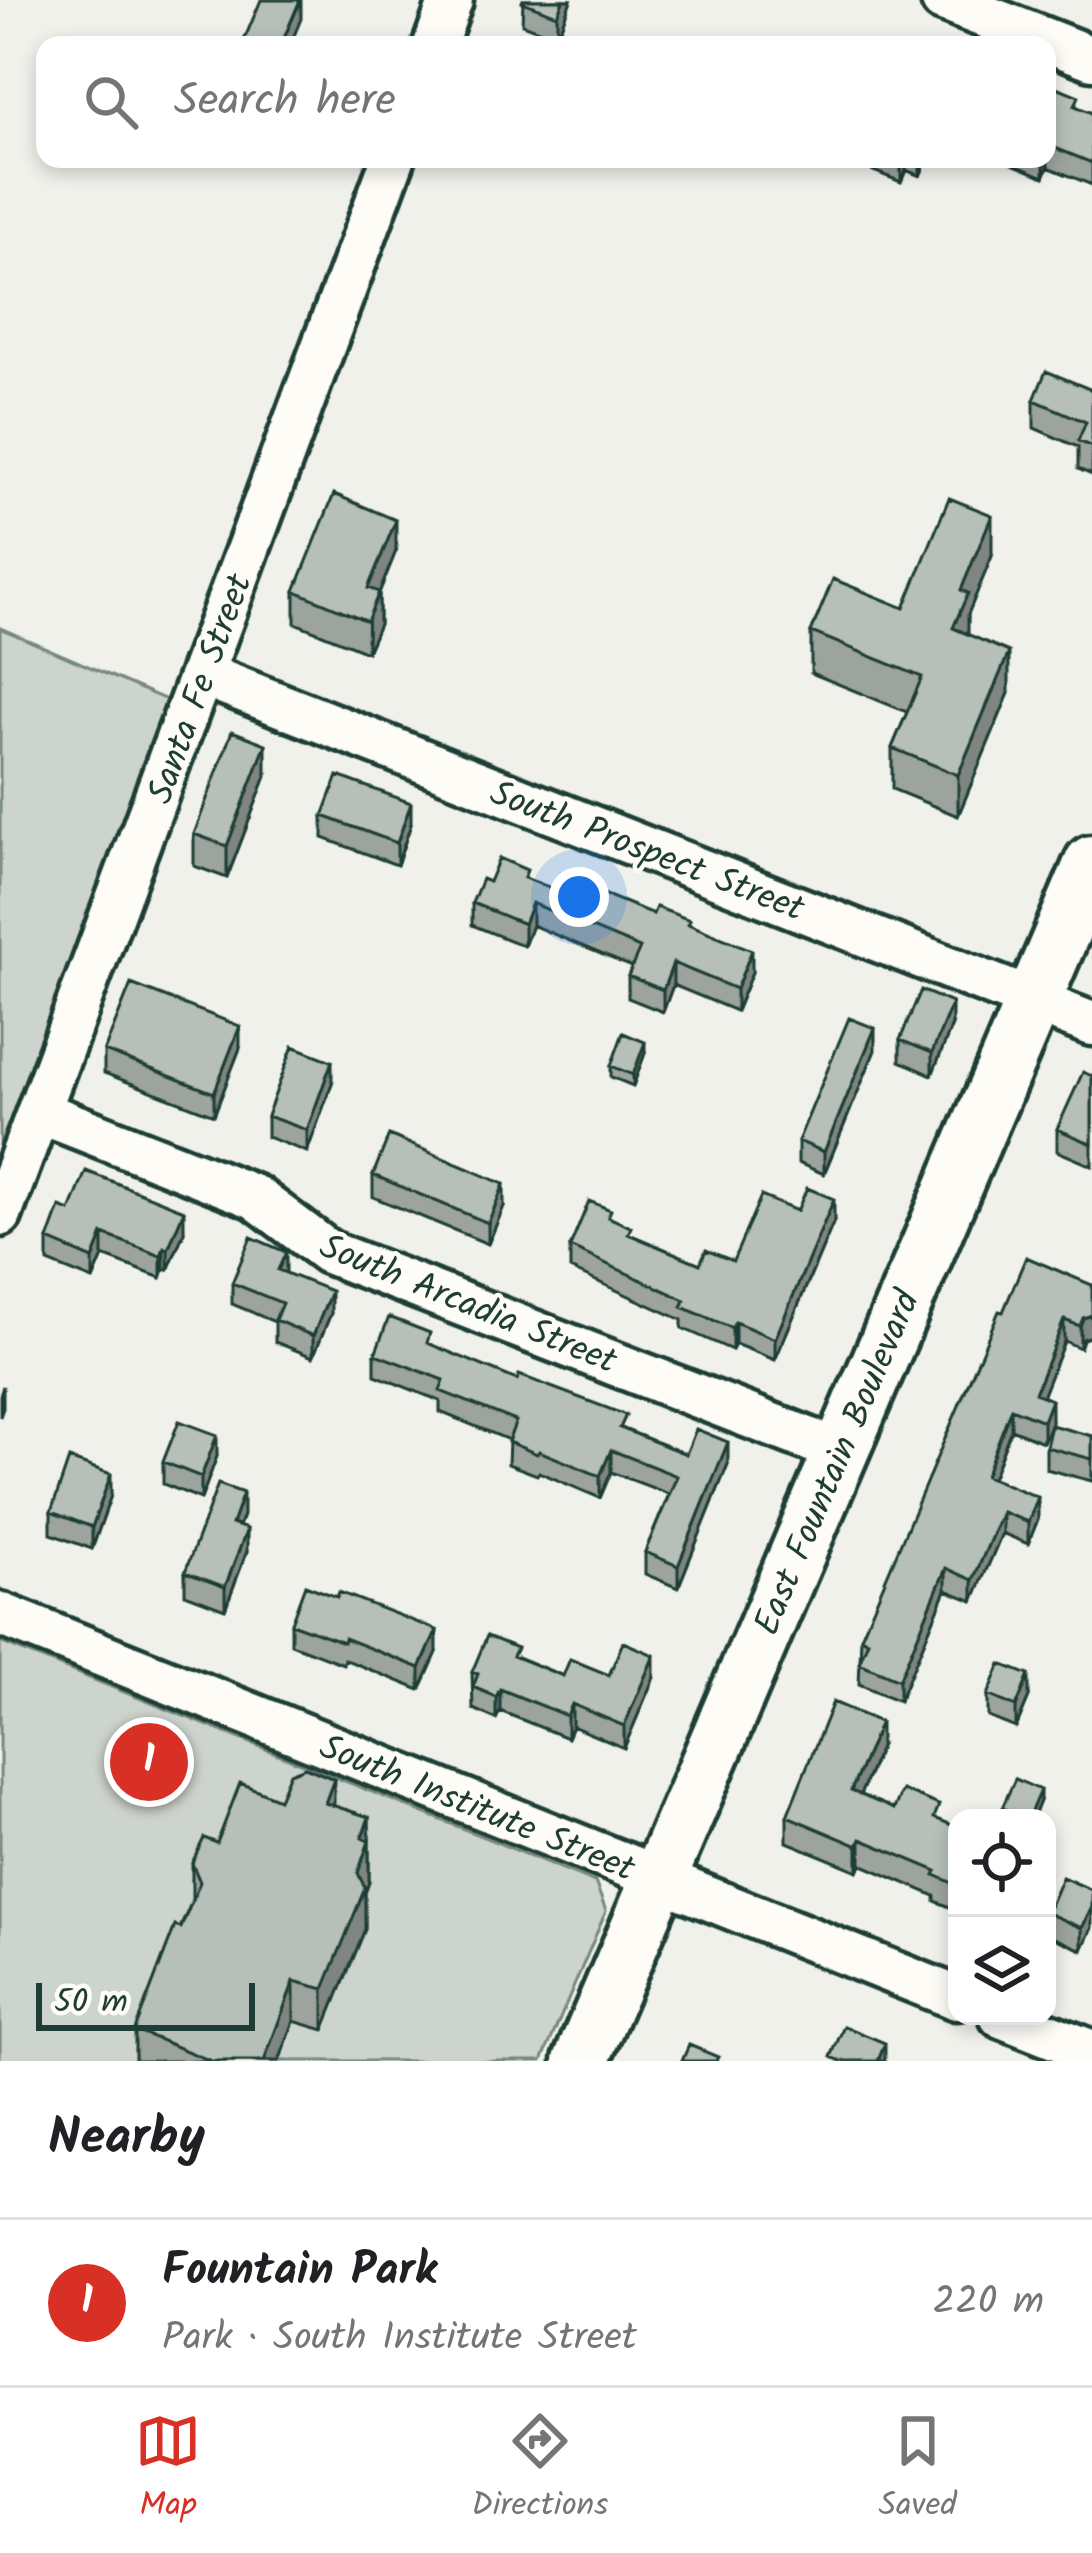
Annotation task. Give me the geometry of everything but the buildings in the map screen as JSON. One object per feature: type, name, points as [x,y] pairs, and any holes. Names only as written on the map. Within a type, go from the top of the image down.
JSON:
[{"type":"main road","name":"East Fountain Boulevard","points":[[580,2061],[1092,863]]},
{"type":"street","points":[[438,36],[452,0]]},
{"type":"street","points":[[944,0],[1036,36]]},
{"type":"street","points":[[1056,44],[1092,58]]},
{"type":"street","name":"Santa Fe Street","points":[[0,1215],[390,168]]},
{"type":"street","name":"South Prospect Street","points":[[204,675],[1092,1024]]},
{"type":"street","name":"South Arcadia Street","points":[[40,1112],[254,1197],[328,1252],[839,1450]]},
{"type":"street","name":"South Institute Street","points":[[0,1614],[948,1995]]},
{"type":"street","points":[[1024,2025],[1092,2052]]},
{"type":"shaded area","points":[[0,628],[169,701],[0,1152]]},
{"type":"shaded area","points":[[0,1642],[595,1882],[606,1911],[542,2061],[0,2061]]},
{"type":"place","name":"Fountain Park","points":[[149,1762]]}]
